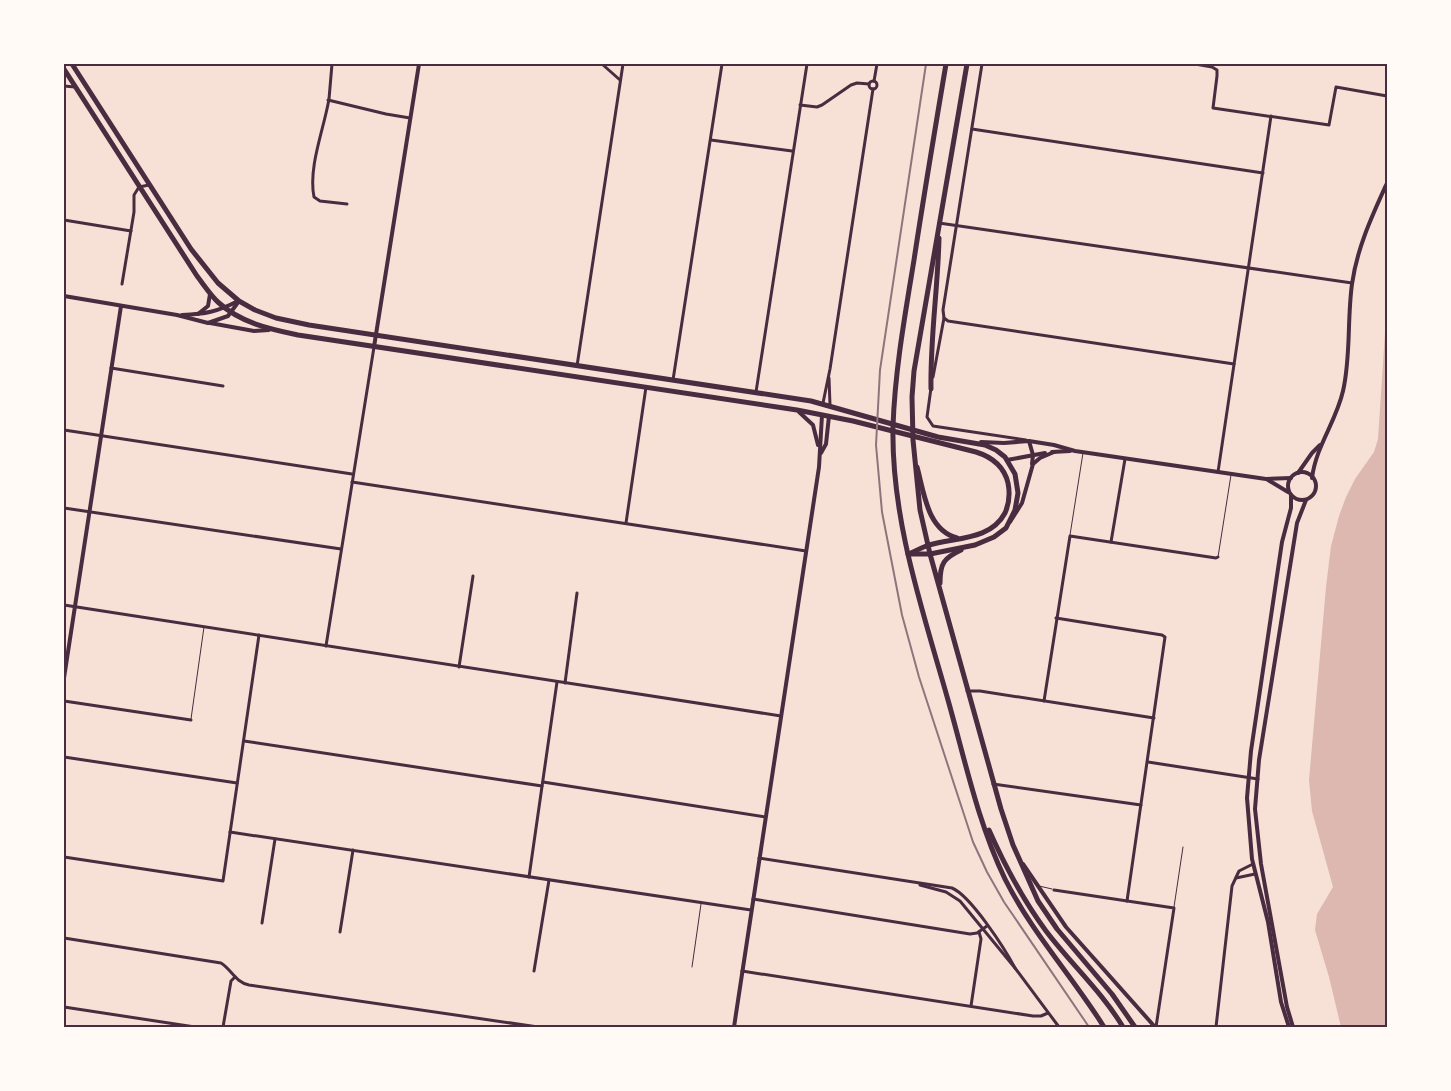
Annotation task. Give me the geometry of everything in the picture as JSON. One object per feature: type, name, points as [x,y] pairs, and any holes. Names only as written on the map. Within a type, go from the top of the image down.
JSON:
[{"type":"highway","points":[[72,64],[201,262],[218,283],[239,301],[259,312],[286,320],[376,335],[756,392],[830,405],[938,437],[990,446],[1007,460],[1015,474],[1018,493],[1015,510],[1006,528],[994,537],[950,555],[944,562],[940,577],[940,594]]},
{"type":"highway","points":[[946,64],[895,381],[894,462],[900,513],[908,554],[978,806],[991,846],[1019,904],[1104,1027]]},
{"type":"highway","points":[[967,64],[914,370],[912,397],[913,452],[919,504],[927,545],[940,594],[1008,832],[1032,888],[1052,922],[1112,994],[1135,1027]]},
{"type":"highway","points":[[64,69],[197,276],[209,292],[225,308],[252,323],[272,330],[298,335],[829,416],[976,452],[992,459],[999,465],[1006,478],[1009,490],[1008,505],[1003,516],[994,526],[982,533],[927,545],[908,554]]},
{"type":"highway","points":[[931,388],[930,366],[938,267],[939,223]]},
{"type":"highway","points":[[822,415],[823,404]]},
{"type":"highway","points":[[829,416],[830,405]]},
{"type":"highway","points":[[913,452],[931,517],[949,535],[962,538]]},
{"type":"highway","points":[[992,459],[1007,460]]},
{"type":"highway","points":[[908,554],[930,554],[975,545]]},
{"type":"highway","points":[[978,806],[1014,883],[1030,908],[1060,948],[1108,1004],[1123,1027]]},
{"type":"street","points":[[332,64],[328,100],[317,143],[313,189],[314,196],[320,201],[347,204]]},
{"type":"street","points":[[326,646],[419,64]]},
{"type":"street","points":[[602,64],[620,80]]},
{"type":"street","points":[[577,366],[623,64]]},
{"type":"street","points":[[673,380],[722,64]]},
{"type":"street","points":[[756,392],[807,64]]},
{"type":"street","points":[[823,404],[873,89],[877,86],[874,81],[876,64]]},
{"type":"street","points":[[982,64],[943,310],[944,318],[931,388],[927,415],[928,421],[932,425],[940,427],[1029,440],[1074,451]]},
{"type":"street","points":[[1195,64],[1212,67],[1217,70],[1218,76],[1213,108],[1328,125],[1336,86],[1387,96]]},
{"type":"street","points":[[800,105],[822,106],[851,85],[857,83],[869,84],[874,81]]},
{"type":"street","points":[[869,84],[869,87],[873,89]]},
{"type":"street","points":[[64,86],[75,87]]},
{"type":"street","points":[[328,100],[410,118]]},
{"type":"street","points":[[1218,472],[1271,116]]},
{"type":"street","points":[[972,129],[1263,173]]},
{"type":"street","points":[[711,140],[792,151]]},
{"type":"street","points":[[1312,478],[1315,460],[1336,414],[1343,392],[1352,283],[1361,242],[1387,183]]},
{"type":"street","points":[[122,284],[131,231],[134,195],[139,187],[150,184]]},
{"type":"street","points":[[64,220],[131,231]]},
{"type":"street","points":[[939,223],[1352,283]]},
{"type":"street","points":[[196,314],[204,311],[208,306],[209,292]]},
{"type":"street","points":[[64,296],[178,315],[208,323],[254,331],[272,330]]},
{"type":"street","points":[[178,315],[206,314],[239,301]]},
{"type":"street","points":[[208,323],[225,318],[232,312],[239,301]]},
{"type":"street","points":[[64,678],[121,306]]},
{"type":"street","points":[[944,318],[948,321],[1234,364]]},
{"type":"street","points":[[111,368],[223,386]]},
{"type":"street","points":[[829,375],[830,405]]},
{"type":"street","points":[[626,523],[646,387]]},
{"type":"street","points":[[797,410],[813,425],[820,455]]},
{"type":"street","points":[[734,1027],[820,455],[822,415]]},
{"type":"street","points":[[820,455],[826,444],[829,416]]},
{"type":"street","points":[[64,430],[352,474]]},
{"type":"street","points":[[961,441],[1004,443],[1029,440]]},
{"type":"street","points":[[1006,528],[1014,519],[1022,503],[1033,455],[1029,440]]},
{"type":"street","points":[[1007,460],[1054,452],[1074,451],[1266,479],[1290,478],[1298,473],[1312,453],[1322,443]]},
{"type":"street","points":[[1031,468],[1037,459],[1054,452]]},
{"type":"street","points":[[1111,542],[1125,459]]},
{"type":"street","points":[[1293,1027],[1284,991],[1262,872],[1255,817],[1258,779],[1297,523],[1306,500],[1315,490],[1315,481],[1312,478],[1306,473],[1298,473]]},
{"type":"street","points":[[1289,1027],[1281,1002],[1268,922],[1253,864],[1247,816],[1251,751],[1260,686],[1282,542],[1291,508],[1288,485],[1290,478]]},
{"type":"street","points":[[1266,479],[1298,500],[1306,500]]},
{"type":"street","points":[[352,482],[806,551]]},
{"type":"street","points":[[64,508],[341,549]]},
{"type":"street","points":[[1044,701],[1070,536],[1218,557]]},
{"type":"street","points":[[459,667],[473,576]]},
{"type":"street","points":[[565,683],[577,593]]},
{"type":"street","points":[[64,606],[781,716]]},
{"type":"street","points":[[1056,618],[1165,637],[1127,901]]},
{"type":"street","points":[[64,857],[223,881],[259,636]]},
{"type":"street","points":[[529,877],[557,682]]},
{"type":"street","points":[[967,691],[980,691],[1154,718]]},
{"type":"street","points":[[64,701],[191,720]]},
{"type":"street","points":[[244,741],[766,817]]},
{"type":"street","points":[[64,757],[237,783]]},
{"type":"street","points":[[1148,762],[1258,779]]},
{"type":"street","points":[[993,784],[1141,805]]},
{"type":"street","points":[[230,832],[751,910]]},
{"type":"street","points":[[262,923],[275,839]]},
{"type":"street","points":[[340,932],[353,850]]},
{"type":"street","points":[[759,858],[952,888],[965,896],[1006,951],[1015,968]]},
{"type":"street","points":[[1020,860],[1066,927],[1156,1027]]},
{"type":"street","points":[[1215,1027],[1232,886],[1240,870],[1253,864],[1261,864]]},
{"type":"street","points":[[1235,878],[1262,872]]},
{"type":"street","points":[[534,971],[549,880]]},
{"type":"street","points":[[915,883],[950,894],[963,904],[1015,968],[1059,1027]]},
{"type":"street","points":[[950,894],[952,888]]},
{"type":"street","points":[[1054,890],[1174,908],[1156,1027]]},
{"type":"street","points":[[753,899],[970,934],[978,932],[987,926]]},
{"type":"street","points":[[971,1006],[981,939],[978,932]]},
{"type":"street","points":[[64,938],[222,963],[241,984],[538,1027]]},
{"type":"street","points":[[742,971],[1033,1016],[1048,1013]]},
{"type":"street","points":[[224,1027],[231,981],[235,977]]},
{"type":"street","points":[[64,1007],[195,1027]]},
{"type":"lane","points":[[1070,536],[1083,452]]},
{"type":"lane","points":[[1218,557],[1231,474]]},
{"type":"lane","points":[[191,720],[204,627]]},
{"type":"lane","points":[[1174,908],[1183,847]]},
{"type":"lane","points":[[1038,885],[1054,890]]},
{"type":"lane","points":[[692,966],[701,903]]},
{"type":"shaded area","points":[[1387,302],[1387,1027],[1341,1027],[1315,930],[1317,914],[1333,887],[1312,811],[1309,780],[1331,546],[1346,497],[1355,479],[1374,452],[1378,439]]},
{"type":"railway","points":[[926,64],[880,370],[876,445],[882,512],[902,615],[919,677],[973,842],[1004,902],[1089,1027]]}]
